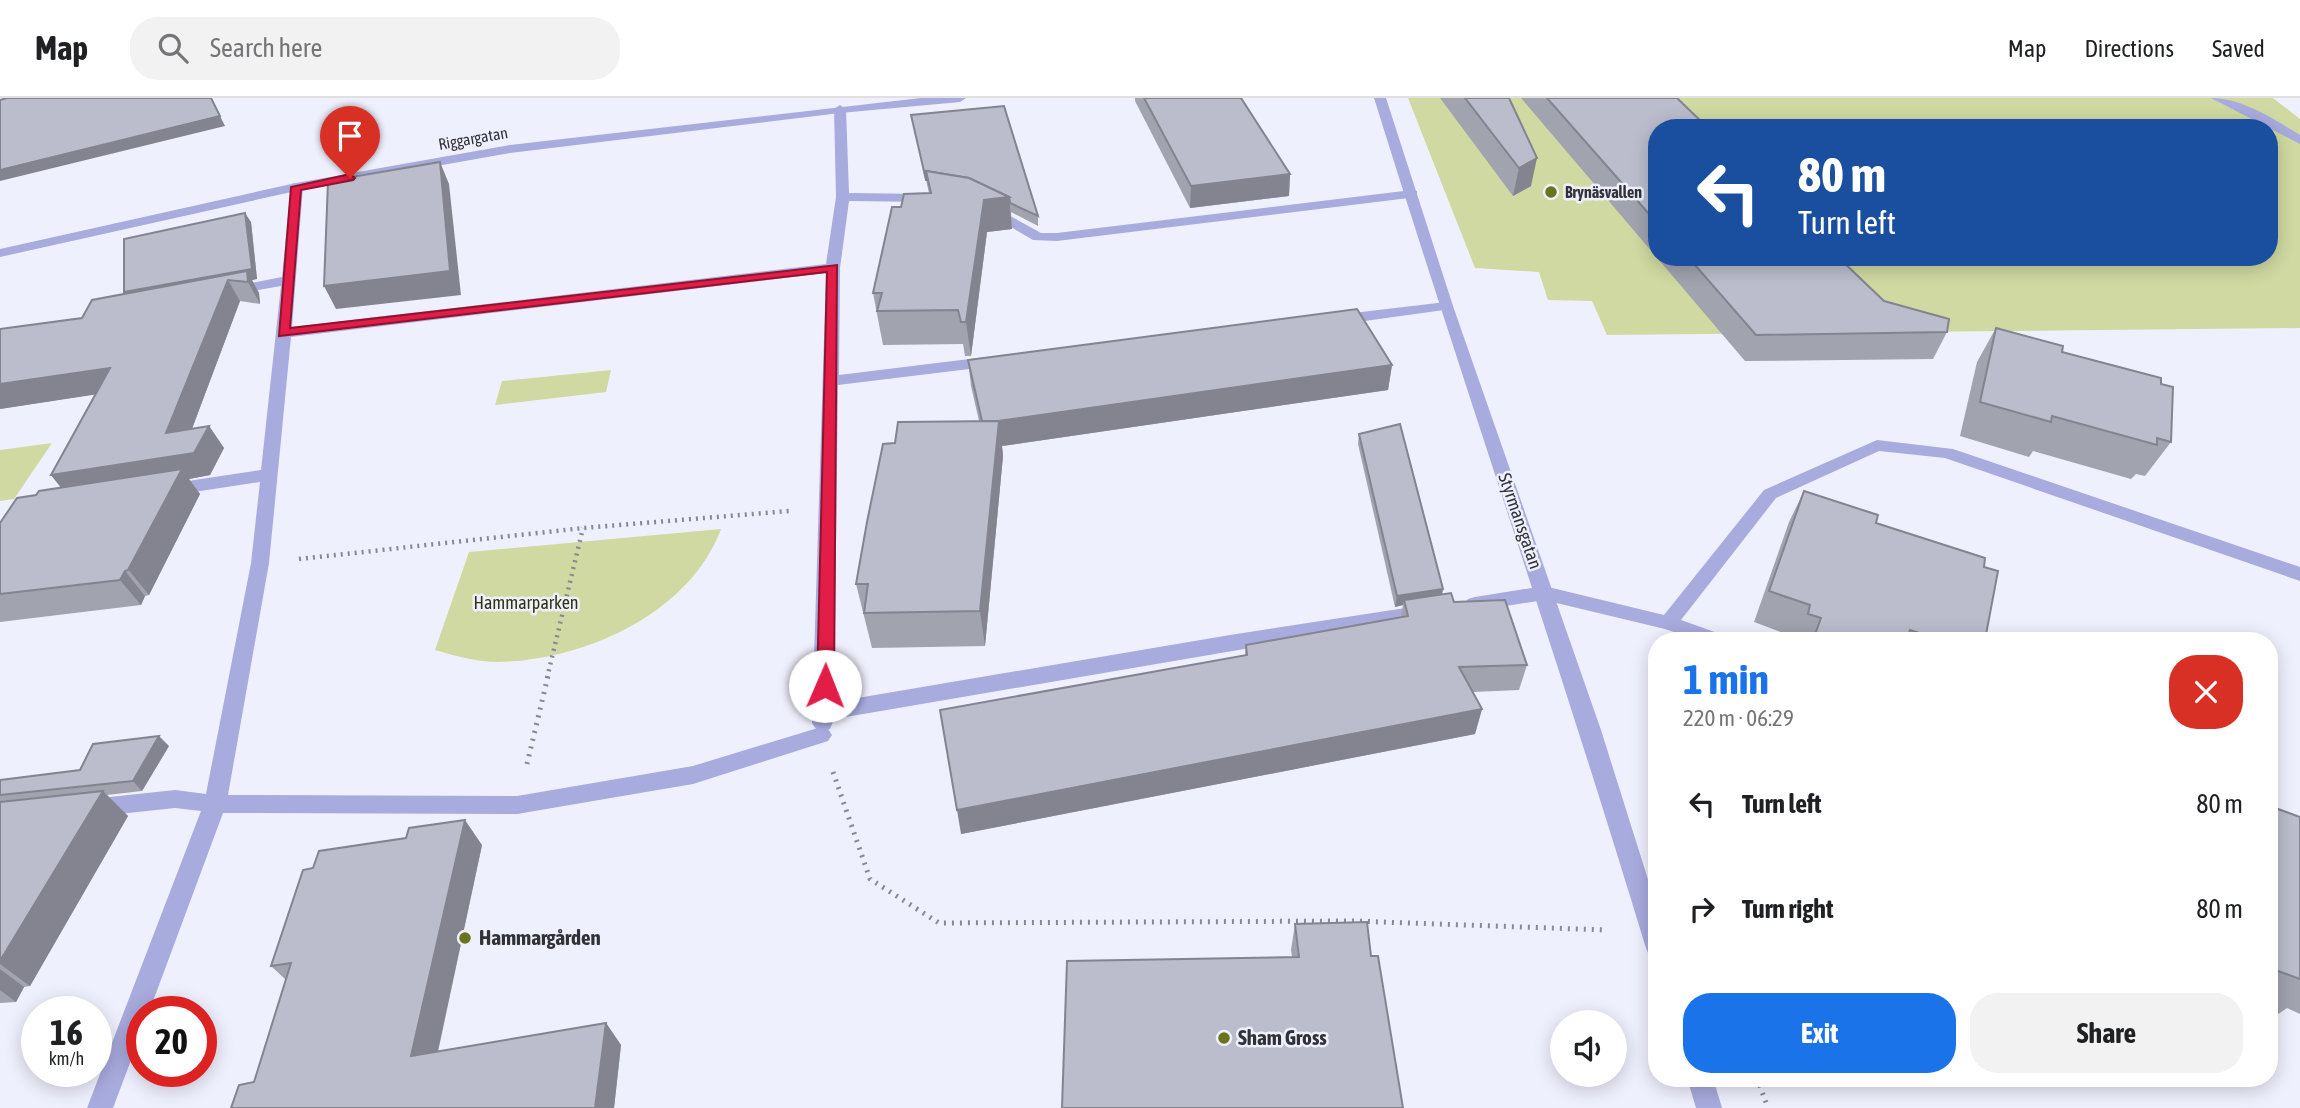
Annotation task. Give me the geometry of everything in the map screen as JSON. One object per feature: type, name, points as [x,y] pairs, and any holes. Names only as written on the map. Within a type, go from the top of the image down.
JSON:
[{"type":"street","name":"Riggargatan","points":[[0,253],[296,187],[510,149],[840,109],[960,98]]},
{"type":"street","name":"Styrmansgatan","points":[[1380,98],[1402,172],[1412,194],[1446,306],[1544,593],[1648,916]]},
{"type":"street","points":[[2217,98],[2261,119]]},
{"type":"street","points":[[67,811],[175,799],[215,804],[517,805],[693,775],[821,735],[825,712],[833,268],[843,197],[840,109]]},
{"type":"street","points":[[2278,127],[2300,140]]},
{"type":"street","points":[[100,1108],[215,804],[260,563],[296,187]]},
{"type":"street","points":[[977,205],[996,212],[1038,237],[1057,237],[1412,194]]},
{"type":"street","points":[[843,197],[912,196],[940,199]]},
{"type":"street","points":[[283,333],[833,268]]},
{"type":"street","points":[[211,295],[289,280]]},
{"type":"street","points":[[1323,321],[1446,306]]},
{"type":"street","points":[[832,381],[1009,360]]},
{"type":"street","points":[[1668,624],[1770,494],[1877,445],[1947,453],[2300,574]]},
{"type":"street","points":[[147,494],[267,475]]},
{"type":"street","points":[[825,712],[1230,642],[1544,593],[1692,632]]},
{"type":"street","points":[[1702,1087],[1709,1108]]},
{"type":"path","points":[[260,563],[583,528],[828,508]]},
{"type":"path","points":[[517,805],[583,528]]},
{"type":"path","points":[[821,735],[870,879],[939,923],[1353,921],[1648,938]]},
{"type":"path","points":[[1760,1087],[1768,1108]]},
{"type":"green space","name":"Brynäsvallen","points":[[1408,98],[2273,98],[2300,119],[2300,328],[1607,335],[1592,301],[1548,300],[1539,272],[1475,268]]},
{"type":"green space","points":[[611,370],[606,392],[495,405],[502,381]]},
{"type":"green space","points":[[52,443],[14,499],[0,501],[0,450]]},
{"type":"green space","name":"Hammarparken","points":[[721,529],[706,559],[685,585],[659,608],[630,627],[598,641],[565,652],[498,662],[474,660],[435,650],[469,552]]},
{"type":"building","points":[[211,98],[220,116],[0,170],[0,100]]},
{"type":"building","points":[[1144,98],[1241,98],[1290,174],[1191,186]]},
{"type":"building","points":[[1465,98],[1509,98],[1537,158],[1519,168]]},
{"type":"building","points":[[1547,98],[1677,98],[1699,119],[1648,119],[1648,213]]},
{"type":"building","points":[[1004,106],[1038,216],[1010,203],[1009,197],[969,178],[926,171],[926,180],[911,115]]},
{"type":"building","points":[[440,162],[450,271],[324,286],[328,181]]},
{"type":"building","points":[[926,171],[969,178],[1009,197],[984,200],[966,322],[961,322],[958,310],[877,311],[882,293],[873,293],[892,207],[901,207],[904,194],[931,193]]},
{"type":"building","points":[[245,213],[252,269],[124,292],[124,239]]},
{"type":"building","points":[[1696,266],[1847,266],[1884,301],[1949,319],[1947,332],[1756,335]]},
{"type":"building","points":[[247,271],[248,282],[228,280],[166,433],[209,426],[194,453],[51,475],[110,368],[0,384],[0,329],[82,318],[92,300]]},
{"type":"building","points":[[1357,309],[1392,365],[998,421],[982,421],[968,360]]},
{"type":"building","points":[[1996,328],[2063,346],[2062,352],[2161,378],[2161,384],[2173,387],[2171,442],[2157,438],[2157,445],[2052,416],[2051,422],[1980,402]]},
{"type":"building","points":[[999,421],[980,611],[864,613],[868,584],[856,584],[867,522],[883,444],[895,443],[898,422]]},
{"type":"building","points":[[1400,424],[1443,589],[1397,596],[1359,434]]},
{"type":"building","points":[[182,469],[128,570],[120,580],[0,594],[0,523],[17,498],[36,495],[39,491]]},
{"type":"building","points":[[1804,491],[1878,515],[1876,523],[1985,558],[1984,567],[1998,571],[1987,632],[1816,632],[1821,618],[1808,614],[1810,605],[1769,591]]},
{"type":"building","points":[[1451,593],[1454,602],[1505,600],[1527,665],[1459,667],[1482,709],[957,810],[940,710],[1247,655],[1246,645],[1408,616],[1404,600]]},
{"type":"building","points":[[159,736],[133,781],[0,795],[0,780],[80,770],[93,744]]},
{"type":"building","points":[[103,791],[0,961],[0,802]]},
{"type":"building","points":[[2278,809],[2300,817],[2300,979],[2278,971]]},
{"type":"building","points":[[465,820],[411,1056],[606,1023],[595,1108],[231,1108],[239,1085],[254,1082],[291,963],[271,966],[303,870],[313,868],[319,851],[406,838],[409,828]]},
{"type":"building","name":"Sham Gross","points":[[1367,922],[1371,956],[1378,956],[1403,1108],[1062,1108],[1067,961],[1299,957],[1295,924]]},
{"type":"place","name":"Brynäsvallen","points":[[1551,192]]},
{"type":"place","name":"Hammargården","points":[[465,938]]},
{"type":"place","name":"Sham Gross","points":[[1224,1038]]},
{"type":"route","points":[[350,178],[296,187],[283,333],[833,268],[825,686]]}]
